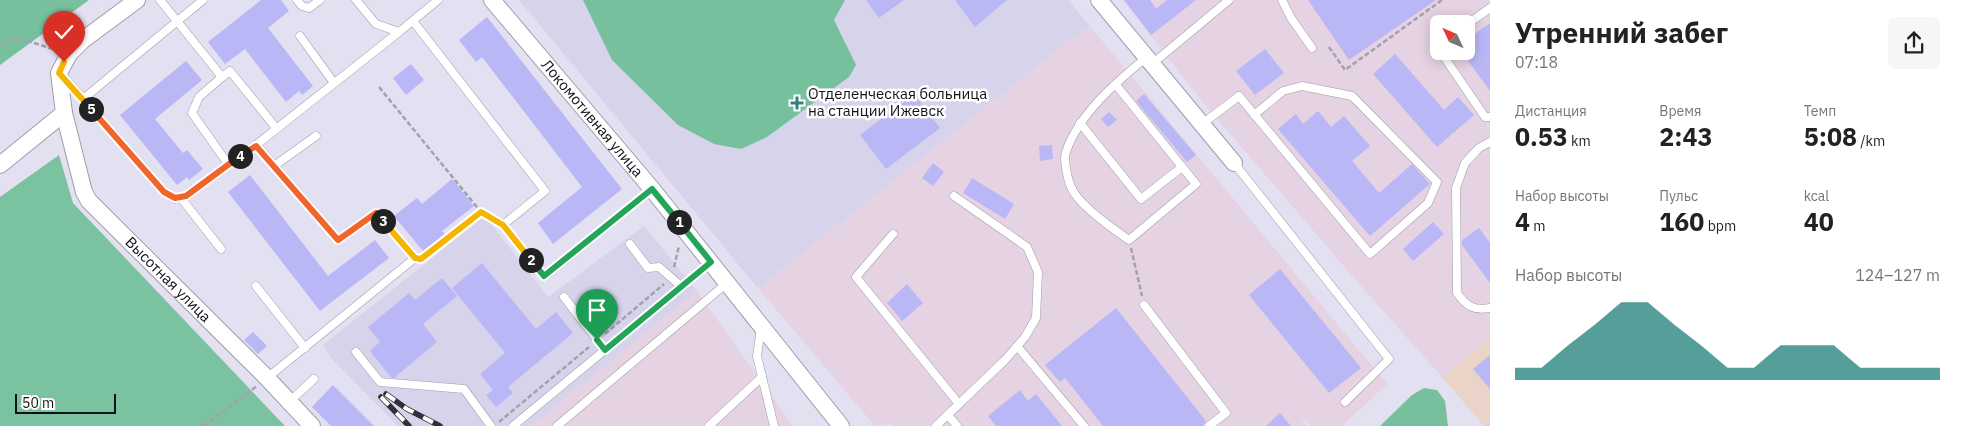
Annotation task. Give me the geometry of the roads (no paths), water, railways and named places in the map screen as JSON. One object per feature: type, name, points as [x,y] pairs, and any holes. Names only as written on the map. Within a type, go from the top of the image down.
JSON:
[{"type":"street","points":[[59,73],[69,54],[82,40],[137,0]]},
{"type":"street","name":"Локомотивная улица","points":[[492,0],[652,189],[841,426]]},
{"type":"street","points":[[1099,0],[1234,163]]},
{"type":"street","name":"Высотная улица","points":[[59,73],[64,112],[82,187],[89,200],[267,378],[312,426]]},
{"type":"street","points":[[0,165],[64,112]]},
{"type":"lane","points":[[160,0],[222,77]]},
{"type":"lane","points":[[83,99],[203,0]]},
{"type":"lane","points":[[297,0],[302,6],[309,8],[320,0]]},
{"type":"lane","points":[[356,0],[376,24],[399,32]]},
{"type":"lane","points":[[59,73],[164,192],[175,198],[180,198],[256,146],[276,128],[438,0]]},
{"type":"lane","points":[[1116,85],[1196,184],[1129,240],[1101,221],[1072,190],[1065,154],[1080,123],[1116,85],[1229,0]]},
{"type":"lane","points":[[1282,0],[1290,18],[1312,48]]},
{"type":"lane","points":[[1475,19],[1490,8]]},
{"type":"lane","points":[[413,21],[545,191],[503,225],[544,276],[652,189]]},
{"type":"lane","points":[[300,36],[334,82]]},
{"type":"lane","points":[[1447,60],[1485,117],[1490,117]]},
{"type":"lane","points":[[228,164],[192,113],[199,97],[230,70],[276,128]]},
{"type":"lane","points":[[1202,124],[1239,96],[1254,115],[1370,254],[1428,203],[1437,182],[1352,96],[1302,86],[1284,91],[1254,115]]},
{"type":"lane","points":[[1080,123],[1141,199],[1182,167]]},
{"type":"lane","points":[[274,166],[316,136]]},
{"type":"lane","points":[[1490,142],[1479,148],[1465,163],[1456,188],[1457,293],[1464,304],[1479,310],[1490,308]]},
{"type":"lane","points":[[256,146],[338,240],[376,213],[415,258],[267,378]]},
{"type":"lane","points":[[1234,163],[1389,359],[1345,402]]},
{"type":"lane","points":[[936,426],[1017,346],[1036,318],[1038,272],[1027,247],[954,196]]},
{"type":"lane","points":[[180,198],[221,249]]},
{"type":"lane","points":[[893,234],[856,277],[959,404]]},
{"type":"lane","points":[[630,244],[648,268],[659,267],[682,287]]},
{"type":"lane","points":[[513,426],[711,262]]},
{"type":"lane","points":[[557,426],[727,283]]},
{"type":"lane","points":[[256,286],[305,348]]},
{"type":"lane","points":[[564,297],[605,350]]},
{"type":"lane","points":[[1144,305],[1226,413],[1209,426]]},
{"type":"lane","points":[[761,326],[757,356],[774,426]]},
{"type":"lane","points":[[1017,346],[1084,426]]},
{"type":"lane","points":[[356,352],[380,382],[464,389],[492,426]]},
{"type":"lane","points":[[709,426],[762,377]]},
{"type":"lane","points":[[289,402],[314,379]]},
{"type":"lane","points":[[948,415],[957,426]]},
{"type":"railway","points":[[386,394],[407,409],[440,426]]},
{"type":"railway","points":[[381,397],[409,426]]},
{"type":"place","name":"Отделенческая больница на станции Ижевск","points":[[797,103]]}]
